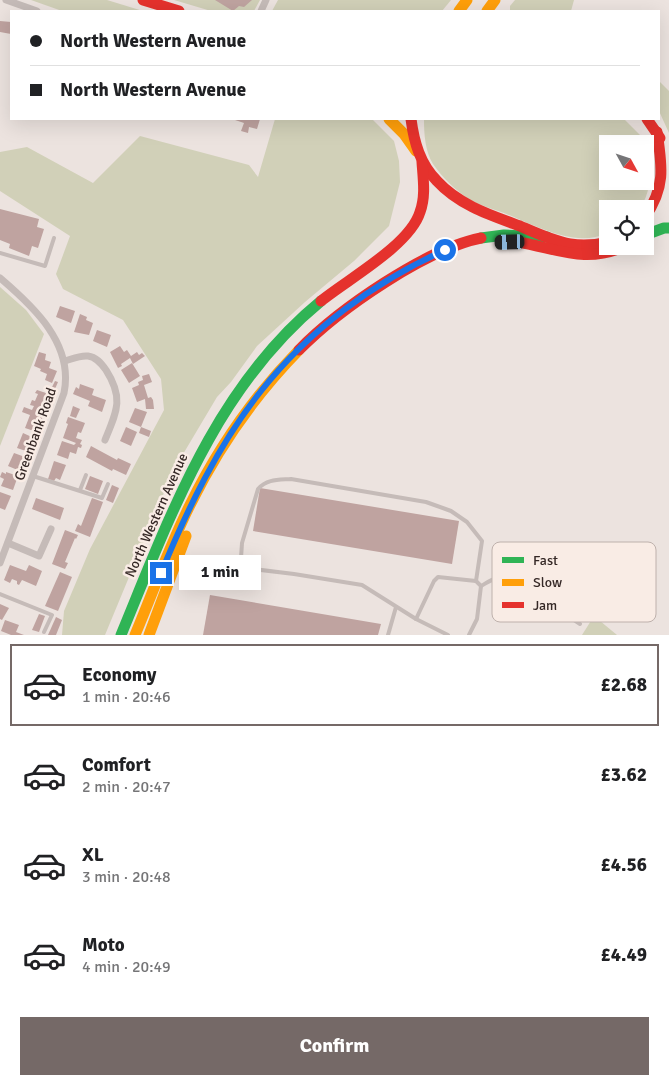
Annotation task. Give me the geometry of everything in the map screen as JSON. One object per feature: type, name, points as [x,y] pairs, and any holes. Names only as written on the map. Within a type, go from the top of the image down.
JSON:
[{"type":"main road","points":[[143,0],[172,6]]},
{"type":"main road","points":[[390,120],[404,134],[422,162],[445,190],[458,200],[547,237],[584,246],[599,244]]},
{"type":"main road","points":[[412,120],[416,151]]},
{"type":"main road","points":[[649,120],[667,150],[669,159]]},
{"type":"main road","points":[[654,204],[662,182],[663,170],[657,132]]},
{"type":"main road","name":"North Western Avenue","points":[[121,635],[180,493],[197,458],[226,408],[251,373],[282,338],[316,306],[391,249],[411,229],[419,217],[422,203],[422,162]]},
{"type":"main road","points":[[654,225],[669,222]]},
{"type":"main road","points":[[654,232],[669,228]]},
{"type":"main road","name":"North Western Avenue","points":[[135,635],[196,495],[260,391],[295,352],[321,328],[346,309],[396,276],[434,255],[475,239],[509,234],[547,237]]},
{"type":"main road","points":[[396,276],[422,268],[471,248],[494,242],[529,244],[569,254],[586,256],[599,255]]},
{"type":"main road","points":[[149,635],[181,547],[222,450]]},
{"type":"street","points":[[6,0],[34,10]]},
{"type":"street","name":"Greenbank Road","points":[[0,278],[32,307],[51,331],[65,361],[66,375],[64,393],[0,563]]},
{"type":"street","points":[[65,361],[84,356],[93,357],[103,366],[115,384],[116,411],[105,440]]},
{"type":"street","points":[[8,543],[39,556],[50,529]]},
{"type":"lane","points":[[0,253],[45,266],[54,238]]},
{"type":"lane","points":[[80,490],[86,475]]},
{"type":"lane","points":[[33,476],[102,498],[108,484]]},
{"type":"lane","points":[[448,635],[416,619],[362,585],[253,569],[244,566],[241,558],[242,543],[258,489],[263,484],[271,481],[291,479],[426,502],[451,512],[467,522],[482,541],[476,581]]},
{"type":"lane","points":[[416,619],[434,581],[438,577],[476,581],[481,586]]},
{"type":"lane","points":[[481,586],[492,581]]},
{"type":"lane","points":[[470,635],[478,620],[481,586]]},
{"type":"lane","points":[[0,594],[52,614],[44,632]]},
{"type":"lane","points":[[388,635],[396,607]]},
{"type":"green space","points":[[31,0],[107,0],[140,10],[59,10]]},
{"type":"green space","points":[[174,0],[260,0],[255,10],[208,10]]},
{"type":"green space","points":[[278,0],[451,0],[443,10],[273,10]]},
{"type":"green space","points":[[515,0],[574,0],[571,10],[510,10],[510,6]]},
{"type":"green space","points":[[660,82],[669,91],[669,133],[660,113]]},
{"type":"green space","points":[[275,120],[373,120],[394,141],[399,161],[400,182],[389,226],[354,261],[257,346],[231,382],[217,397],[173,471],[105,635],[62,635],[64,611],[90,549],[164,410],[161,379],[123,320],[63,289],[56,274],[70,236],[0,191],[0,152],[27,147],[93,183],[140,136],[249,165],[258,177]]},
{"type":"green space","points":[[424,120],[625,120],[640,135],[599,135],[599,190],[648,190],[644,200],[599,200],[599,236],[582,238],[555,234],[469,199],[440,174],[430,159]]},
{"type":"green space","points":[[0,287],[26,310],[44,334],[0,446]]},
{"type":"green space","points":[[590,622],[601,622],[617,635],[582,635]]},
{"type":"building","points":[[215,0],[252,0],[244,7],[239,6],[231,10]]},
{"type":"building","points":[[0,21],[10,22],[10,34],[0,32]]},
{"type":"building","points":[[235,120],[260,120],[257,129],[249,127],[248,133],[241,131],[244,123]]},
{"type":"building","points":[[0,209],[39,219],[37,227],[44,229],[38,248],[32,246],[29,256],[9,248],[10,244],[0,240]]},
{"type":"building","points":[[60,306],[75,311],[71,323],[56,317]]},
{"type":"building","points":[[80,314],[87,317],[86,320],[93,323],[89,335],[74,332]]},
{"type":"building","points":[[97,330],[111,335],[107,347],[93,341]]},
{"type":"building","points":[[120,346],[124,352],[127,350],[131,356],[137,352],[139,355],[142,353],[145,356],[133,364],[130,358],[118,368],[110,352]]},
{"type":"building","points":[[39,352],[46,354],[45,360],[51,362],[49,368],[57,371],[52,383],[45,380],[47,374],[34,366]]},
{"type":"building","points":[[132,363],[140,376],[129,383],[121,370]]},
{"type":"building","points":[[149,374],[152,382],[144,385],[148,398],[151,397],[153,400],[154,409],[146,409],[145,399],[137,402],[132,388],[139,385],[138,382],[143,380],[142,376]]},
{"type":"building","points":[[55,381],[58,382],[37,432],[25,428],[30,415],[22,412],[24,407],[32,410],[34,406],[30,405],[32,400],[35,401],[38,394],[35,393],[37,390],[46,393],[48,386],[52,387]]},
{"type":"building","points":[[80,384],[94,389],[92,395],[106,400],[102,412],[88,406],[90,401],[73,394],[76,387],[79,389]]},
{"type":"building","points":[[73,406],[80,409],[76,418],[70,416]]},
{"type":"building","points":[[135,408],[147,412],[141,427],[129,422]]},
{"type":"building","points":[[68,417],[85,423],[81,433],[78,432],[76,438],[82,440],[81,448],[78,447],[76,454],[70,452],[68,459],[57,455],[62,441],[74,445],[76,443],[63,438],[68,424],[66,423]]},
{"type":"building","points":[[126,427],[137,432],[131,446],[120,441]]},
{"type":"building","points":[[141,427],[151,431],[149,437],[139,433]]},
{"type":"building","points":[[23,433],[34,438],[29,452],[17,448]]},
{"type":"building","points":[[91,446],[117,460],[118,458],[131,464],[126,475],[113,469],[112,471],[86,457]]},
{"type":"building","points":[[14,453],[25,457],[20,471],[8,466]]},
{"type":"building","points":[[54,461],[66,465],[60,480],[56,478],[54,481],[48,479]]},
{"type":"building","points":[[2,472],[18,476],[13,490],[1,486],[4,479],[0,477]]},
{"type":"building","points":[[90,476],[103,481],[98,494],[85,489]]},
{"type":"building","points":[[112,485],[119,488],[113,503],[106,500]]},
{"type":"building","points":[[260,488],[459,521],[452,564],[253,531]]},
{"type":"building","points":[[0,492],[11,496],[5,510],[0,508]]},
{"type":"building","points":[[36,498],[64,508],[60,520],[32,509]]},
{"type":"building","points":[[92,498],[103,502],[90,537],[75,531],[78,524],[81,526]]},
{"type":"building","points":[[65,530],[78,535],[65,562],[68,563],[65,569],[52,564]]},
{"type":"building","points":[[10,565],[26,571],[29,565],[42,571],[36,586],[22,580],[19,585],[17,581],[12,579],[10,583],[4,580]]},
{"type":"building","points":[[60,572],[72,577],[58,611],[45,606]]},
{"type":"building","points":[[210,595],[381,624],[378,635],[203,635]]},
{"type":"building","points":[[0,604],[9,608],[2,620],[0,619]]},
{"type":"building","points":[[39,614],[45,616],[39,632],[32,630]]},
{"type":"building","points":[[56,617],[62,620],[56,635],[48,635]]},
{"type":"building","points":[[5,620],[19,625],[16,632],[24,635],[11,635],[1,631]]},
{"type":"traffic: fast","points":[[654,232],[669,228]]},
{"type":"traffic: fast","points":[[481,238],[504,235],[547,237]]},
{"type":"traffic: fast","points":[[121,635],[179,499],[200,455],[225,413],[252,372],[284,335],[321,301]]},
{"type":"traffic: slow","points":[[460,10],[467,0]]},
{"type":"traffic: slow","points":[[488,10],[495,0]]},
{"type":"traffic: slow","points":[[390,120],[404,134],[416,151]]},
{"type":"traffic: slow","points":[[135,635],[182,521],[213,463],[238,423],[267,385],[299,350]]},
{"type":"traffic: slow","points":[[149,635],[186,536]]},
{"type":"traffic: jam","points":[[143,0],[176,10]]},
{"type":"traffic: jam","points":[[411,120],[416,144],[422,160],[437,181],[455,197],[486,213],[545,237],[575,245],[599,243]]},
{"type":"traffic: jam","points":[[648,120],[660,138]]},
{"type":"traffic: jam","points":[[654,201],[661,176],[657,132]]},
{"type":"traffic: jam","points":[[321,301],[377,261],[404,237],[414,224],[423,200],[422,162]]},
{"type":"traffic: jam","points":[[299,350],[337,317],[384,283],[435,254],[459,244],[481,238]]},
{"type":"traffic: jam","points":[[518,242],[572,253],[599,254]]},
{"type":"route","points":[[161,573],[200,487],[236,426],[260,391],[295,352],[321,328],[382,284],[445,250]]}]
